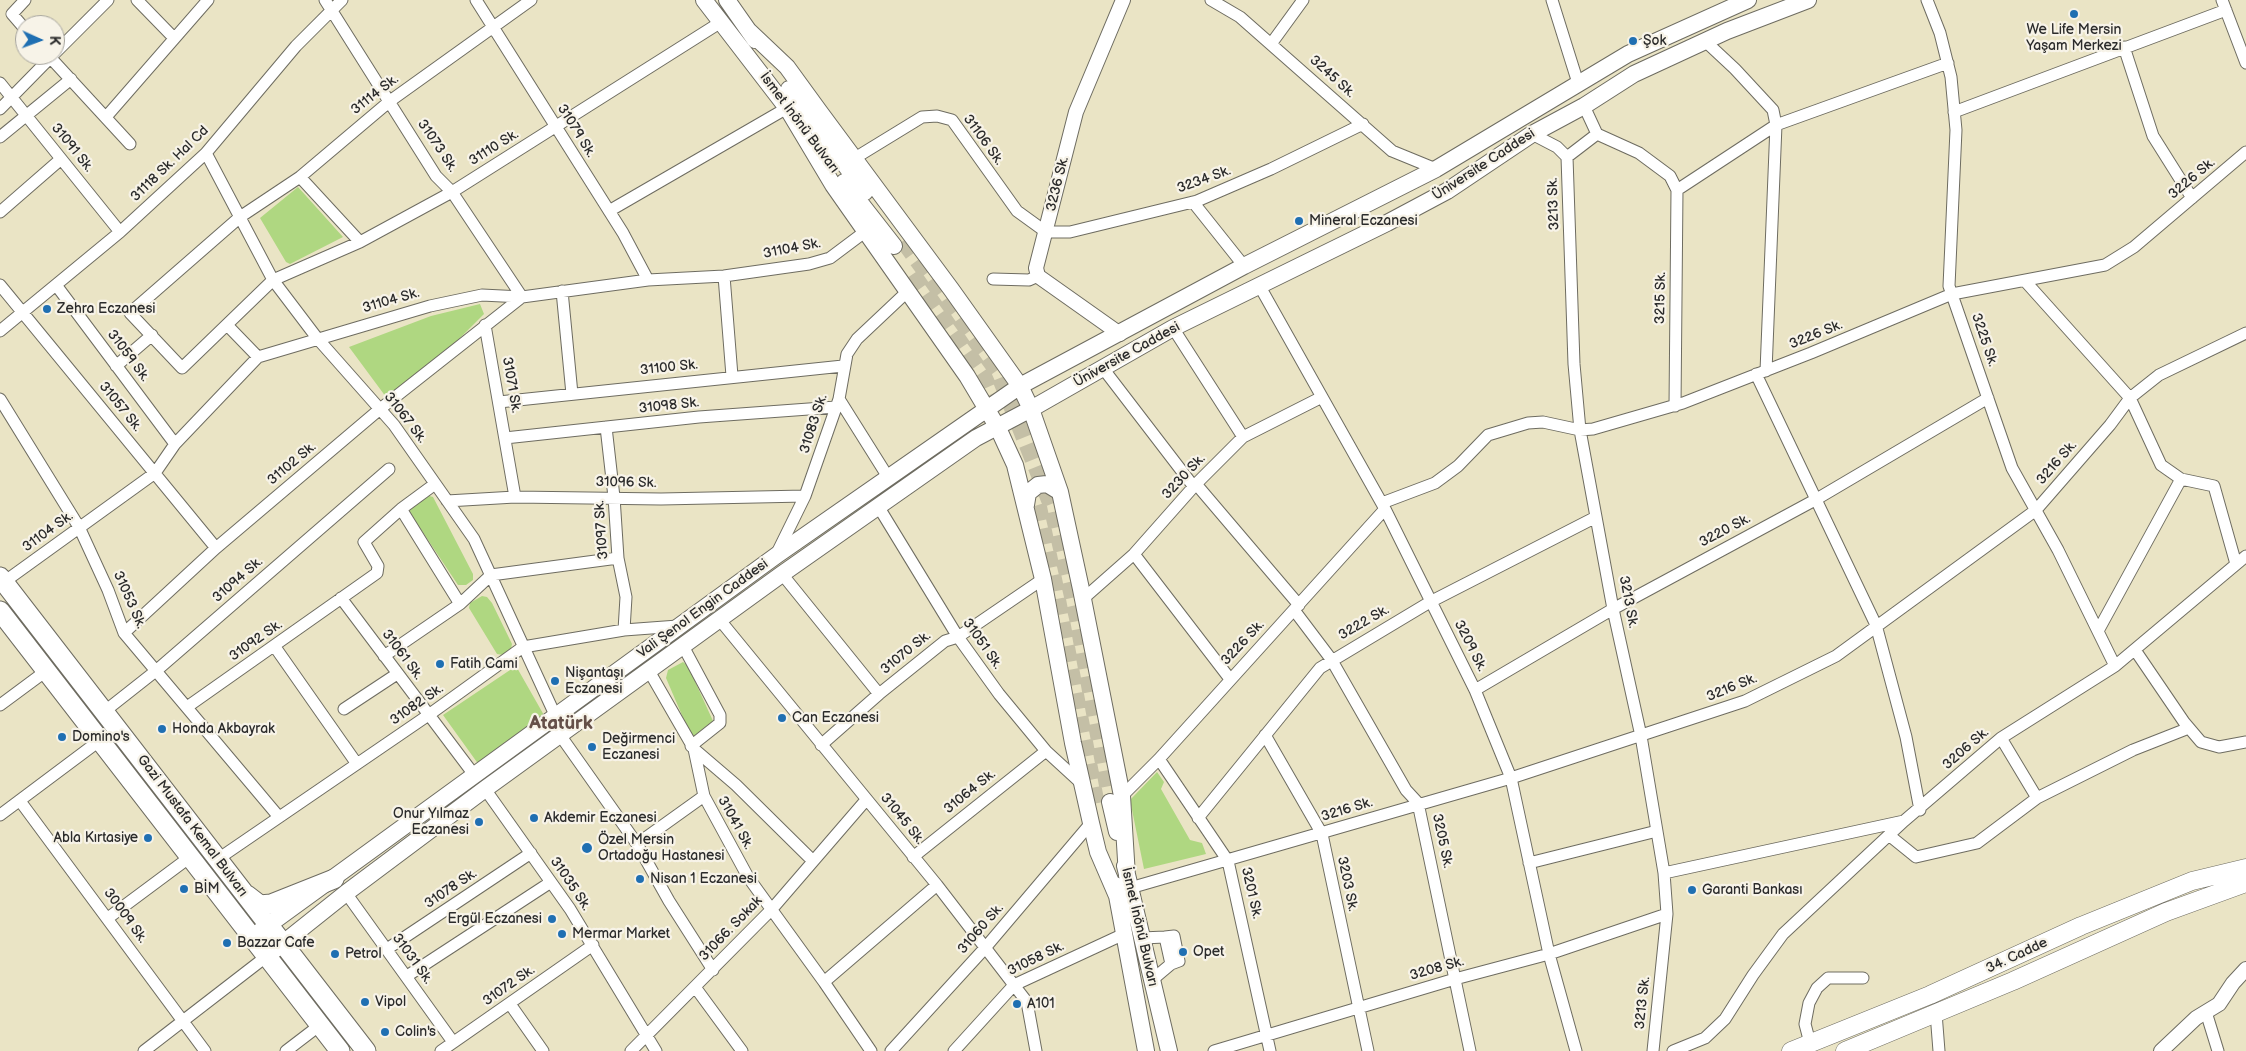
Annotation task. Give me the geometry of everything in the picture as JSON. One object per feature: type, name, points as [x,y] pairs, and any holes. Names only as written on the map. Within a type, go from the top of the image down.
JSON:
[{"type":"highway","name":"Gazi Mustafa Kemal Bulvarı","points":[[2,580],[105,710],[240,889],[366,1051]]},
{"type":"highway","name":"Gazi Mustafa Kemal Bulvarı","points":[[0,611],[340,1051]]},
{"type":"highway","points":[[240,889],[260,905],[340,886]]},
{"type":"main road","name":"İsmet İnönü Bulvarı","points":[[704,0],[787,108],[898,244],[726,0]]},
{"type":"main road","name":"Üniversite Caddesi","points":[[986,408],[1020,386],[1244,266],[1436,169],[1628,54],[1748,0]]},
{"type":"main road","name":"Üniversite Caddesi","points":[[998,428],[1173,328],[1447,191],[1532,134],[1584,106],[1634,74],[1705,41],[1808,0]]},
{"type":"main road","name":"İsmet İnönü Bulvarı","points":[[749,31],[787,67],[855,158],[1020,386],[1031,409],[1060,492],[1083,599],[1110,801],[1125,887],[1142,938],[1169,1051]]},
{"type":"main road","points":[[787,108],[833,185],[909,290],[967,376],[998,428],[1015,465],[1043,580],[1082,784],[1098,852],[1125,887]]},
{"type":"main road","name":"Vali Şenol Engin Caddesi","points":[[267,956],[283,944],[340,886],[475,776],[777,555],[986,408]]},
{"type":"main road","name":"Vali Şenol Engin Caddesi","points":[[252,937],[268,925],[340,886],[486,789],[878,506],[976,438],[998,428]]},
{"type":"main road","points":[[1026,505],[1028,493],[1038,485],[1047,484],[1060,492]]},
{"type":"main road","name":"34. Cadde","points":[[1792,1051],[1810,1042],[1930,996],[2081,926],[2192,881],[2246,868]]},
{"type":"main road","name":"34. Cadde","points":[[1845,1051],[2166,912],[2246,883]]},
{"type":"main road","name":"İsmet İnönü Bulvarı","points":[[1125,887],[1124,934],[1146,1051]]},
{"type":"street","points":[[15,17],[12,14],[25,0]]},
{"type":"street","points":[[65,42],[108,0]]},
{"type":"street","points":[[137,0],[174,38]]},
{"type":"street","points":[[106,117],[208,0]]},
{"type":"street","name":"31118 Sk. Hal Cd","points":[[0,331],[120,232],[206,153],[328,5],[342,0]]},
{"type":"street","name":"31079 Sk.","points":[[476,0],[609,211],[648,280]]},
{"type":"street","name":"31114 Sk.","points":[[130,313],[240,217],[300,177],[390,101],[531,0]]},
{"type":"street","name":"3236 Sk.","points":[[1038,276],[1036,268],[1076,112],[1123,0]]},
{"type":"street","name":"3245 Sk.","points":[[1211,0],[1240,17],[1392,151],[1436,169]]},
{"type":"street","points":[[1271,44],[1303,0]]},
{"type":"street","points":[[1552,0],[1578,83]]},
{"type":"street","name":"3225 Sk.","points":[[1927,0],[1940,33],[1948,63],[1956,130],[1949,286],[2012,468],[2036,510],[2115,666]]},
{"type":"street","name":"31073 Sk.","points":[[328,5],[436,176],[452,192],[522,297]]},
{"type":"street","points":[[1954,112],[2124,47],[2224,5],[2246,63]]},
{"type":"street","name":"31110 Sk.","points":[[273,280],[360,242],[452,192],[721,22]]},
{"type":"street","points":[[1705,41],[1735,68],[1773,110],[1776,125],[1761,373],[1815,500],[1876,625],[1906,737],[1920,810]]},
{"type":"street","points":[[2124,47],[2153,136],[2192,198]]},
{"type":"street","points":[[1584,106],[1597,134],[1638,153],[1670,176],[1678,190],[1776,125],[1948,63]]},
{"type":"street","points":[[0,109],[42,65]]},
{"type":"street","points":[[60,65],[130,144]]},
{"type":"street","points":[[0,137],[71,79]]},
{"type":"street","name":"31091 Sk.","points":[[0,83],[120,232]]},
{"type":"street","points":[[609,211],[787,108]]},
{"type":"street","name":"31106 Sk.","points":[[855,158],[922,117],[937,116],[952,120],[1017,211],[1046,232]]},
{"type":"street","name":"3234 Sk.","points":[[1046,232],[1070,232],[1193,202],[1271,169],[1363,124]]},
{"type":"street","points":[[1532,134],[1556,147],[1567,157],[1597,134]]},
{"type":"street","name":"3226 Sk.","points":[[1110,801],[1159,759],[1230,679],[1297,608],[1384,506],[1435,483],[1458,466],[1488,435],[1528,423],[1542,422],[1580,430],[1594,429],[1675,406],[1761,373],[1952,294],[2106,265],[2134,247],[2246,152]]},
{"type":"street","name":"31067 Sk.","points":[[206,153],[273,280],[317,338],[394,425],[474,539],[556,717]]},
{"type":"street","name":"3213 Sk.","points":[[1567,157],[1574,364],[1580,430],[1613,609],[1641,736],[1664,873],[1667,914],[1653,1051]]},
{"type":"street","points":[[0,212],[62,159]]},
{"type":"street","points":[[300,177],[360,242]]},
{"type":"street","name":"3215 Sk.","points":[[1675,406],[1678,190]]},
{"type":"street","points":[[1193,202],[1244,266]]},
{"type":"street","name":"31104 Sk.","points":[[2,580],[79,528],[155,473],[175,444],[258,357],[430,306],[482,295],[522,297],[648,280],[724,276],[810,264],[830,258],[866,231]]},
{"type":"street","points":[[724,276],[732,376]]},
{"type":"street","points":[[993,279],[1029,280],[1038,276],[1120,334]]},
{"type":"street","points":[[258,357],[227,325],[273,280]]},
{"type":"street","points":[[2025,281],[2130,398],[2161,465],[2181,479],[2214,486],[2236,564]]},
{"type":"street","name":"31057 Sk.","points":[[0,285],[216,548]]},
{"type":"street","name":"31059 Sk.","points":[[56,285],[175,444]]},
{"type":"street","name":"3209 Sk.","points":[[1259,285],[1384,506],[1475,690],[1511,778],[1549,954],[1576,1051]]},
{"type":"street","name":"31083 Sk.","points":[[777,555],[805,496],[838,403],[846,354],[857,339],[909,290]]},
{"type":"street","points":[[562,291],[572,394]]},
{"type":"street","points":[[485,325],[522,297]]},
{"type":"street","name":"31059 Sk.","points":[[130,313],[182,368],[227,325]]},
{"type":"street","name":"31071 Sk.","points":[[485,325],[515,497]]},
{"type":"street","name":"31102 Sk.","points":[[124,633],[216,548],[380,409],[485,325]]},
{"type":"street","points":[[1173,328],[1243,437]]},
{"type":"street","name":"3216 Sk.","points":[[1125,887],[1228,861],[1322,834],[1418,803],[1511,778],[1745,701],[1836,656],[2036,510],[2110,425],[2130,398],[2159,375],[2246,333]]},
{"type":"street","points":[[116,366],[152,335]]},
{"type":"street","name":"31100 Sk.","points":[[499,402],[732,376],[843,366]]},
{"type":"street","name":"3205 Sk.","points":[[1102,367],[1195,486],[1297,608],[1331,659],[1406,790],[1418,803],[1470,1051]]},
{"type":"street","name":"3230 Sk.","points":[[1083,599],[1134,554],[1195,486],[1243,437],[1322,397]]},
{"type":"street","name":"3220 Sk.","points":[[1475,690],[1613,609],[1815,500],[1988,398]]},
{"type":"street","name":"31053 Sk.","points":[[0,400],[79,528],[108,590],[124,633],[279,817]]},
{"type":"street","points":[[838,403],[888,477]]},
{"type":"street","name":"31098 Sk.","points":[[505,438],[838,403]]},
{"type":"street","name":"31097 Sk.","points":[[606,427],[614,497],[618,558],[626,597],[624,630]]},
{"type":"street","name":"31094 Sk.","points":[[105,710],[157,670],[389,469]]},
{"type":"street","points":[[2098,631],[2181,479]]},
{"type":"street","points":[[341,598],[377,573],[378,566],[364,542],[401,509],[435,484]]},
{"type":"street","name":"31096 Sk.","points":[[447,501],[515,497],[661,499],[805,496]]},
{"type":"street","name":"31051 Sk.","points":[[878,506],[958,637],[999,694],[1046,750],[1082,784]]},
{"type":"street","points":[[401,509],[460,604]]},
{"type":"street","name":"3222 Sk.","points":[[1198,818],[1320,668],[1331,659],[1430,602],[1596,517]]},
{"type":"street","points":[[1134,554],[1230,679]]},
{"type":"street","name":"3206 Sk.","points":[[1664,873],[1904,821],[1920,810],[2001,738],[2115,666],[2246,556]]},
{"type":"street","points":[[384,656],[460,604],[491,575],[618,558]]},
{"type":"street","points":[[782,574],[879,694]]},
{"type":"street","name":"31070 Sk.","points":[[821,745],[879,694],[945,641],[958,637],[1043,580]]},
{"type":"street","name":"31092 Sk.","points":[[187,707],[275,647],[341,598]]},
{"type":"street","name":"31061 Sk.","points":[[341,598],[475,776]]},
{"type":"street","name":"31045 Sk.","points":[[719,619],[937,885],[1027,1002],[1036,1051]]},
{"type":"street","name":"31082 Sk.","points":[[218,859],[430,714],[523,647],[624,630],[683,625]]},
{"type":"street","points":[[683,646],[720,715],[720,723],[692,747],[736,785],[812,861]]},
{"type":"street","points":[[275,647],[357,764]]},
{"type":"street","points":[[2135,650],[2189,728],[2201,742],[2219,747],[2246,742]]},
{"type":"street","points":[[0,705],[46,670]]},
{"type":"street","name":"31041 Sk.","points":[[649,671],[692,747],[704,796],[748,877],[871,1051]]},
{"type":"street","points":[[344,709],[397,674]]},
{"type":"street","points":[[1890,836],[1916,857],[1977,843],[2037,798],[2133,750],[2189,728]]},
{"type":"street","points":[[560,735],[637,844],[669,901],[713,970]]},
{"type":"street","name":"3203 Sk.","points":[[1265,735],[1322,834],[1368,1051]]},
{"type":"street","points":[[2001,738],[2037,798]]},
{"type":"street","points":[[0,815],[99,741]]},
{"type":"street","name":"31064 Sk.","points":[[913,857],[1046,750]]},
{"type":"street","name":"3201 Sk.","points":[[1159,759],[1228,861],[1270,1051]]},
{"type":"street","name":"31035 Sk.","points":[[486,789],[593,945],[645,1036],[656,1051]]},
{"type":"street","points":[[637,844],[704,796]]},
{"type":"street","name":"31066. Sokak","points":[[631,1051],[772,909],[866,800]]},
{"type":"street","name":"30009 Sk.","points":[[20,801],[206,1051]]},
{"type":"street","points":[[1673,1051],[1705,1038],[1725,1019],[1753,975],[1783,934],[1904,821]]},
{"type":"street","name":"31060 Sk.","points":[[891,1051],[986,948],[1091,823]]},
{"type":"street","points":[[1530,863],[1656,831]]},
{"type":"street","name":"31078 Sk.","points":[[387,949],[531,853]]},
{"type":"street","points":[[108,918],[190,857]]},
{"type":"street","points":[[407,976],[551,882]]},
{"type":"street","points":[[824,982],[937,885]]},
{"type":"street","name":"31031 Sk.","points":[[340,886],[453,1042]]},
{"type":"street","name":"3208 Sk.","points":[[1214,1051],[1455,979],[1549,954],[1667,914]]},
{"type":"street","name":"31058 Sk.","points":[[954,1051],[1014,985],[1124,934]]},
{"type":"street","points":[[1142,938],[1165,936],[1171,964],[1152,980]]},
{"type":"street","name":"31072 Sk.","points":[[441,1051],[593,945]]},
{"type":"street","points":[[144,1051],[267,956]]},
{"type":"street","points":[[2159,1050],[2196,1018],[2219,1004],[2233,983],[2246,969]]},
{"type":"street","points":[[1810,1042],[1805,1024],[1809,1003],[1817,988],[1828,978],[1863,978]]},
{"type":"street","points":[[695,987],[742,1051]]},
{"type":"street","points":[[510,1004],[543,1051]]},
{"type":"street","points":[[2206,1012],[2218,1051]]},
{"type":"street","points":[[1936,1013],[1939,1051]]},
{"type":"street","points":[[286,1051],[320,1025]]},
{"type":"green space","points":[[298,187],[343,237],[290,264],[286,262],[260,218]]},
{"type":"green space","points":[[480,304],[484,314],[454,344],[386,397],[349,347],[431,316]]},
{"type":"green space","points":[[426,495],[433,497],[473,574],[473,580],[466,585],[458,585],[410,513],[410,508]]},
{"type":"green space","points":[[482,596],[487,597],[492,603],[512,644],[511,649],[503,655],[497,654],[469,608],[470,603]]},
{"type":"green space","points":[[683,662],[688,666],[713,721],[694,736],[690,734],[666,678],[668,670]]},
{"type":"green space","points":[[516,666],[545,717],[479,765],[443,715]]},
{"type":"green space","points":[[1157,772],[1164,782],[1161,789],[1190,840],[1202,843],[1206,854],[1144,869],[1130,800]]},
{"type":"tunnel","points":[[903,241],[997,371],[1051,505],[1077,618],[1110,802]]},
{"type":"tunnel","points":[[913,274],[984,376],[1010,434]]},
{"type":"tunnel","points":[[1031,482],[1039,507],[1055,584],[1097,805]]},
{"type":"place","name":"We Life Mersin Yaşam Merkezi","points":[[2074,14]]},
{"type":"place","name":"Şok","points":[[1633,41]]},
{"type":"place","name":"Mineral Eczanesi","points":[[1299,221]]},
{"type":"place","name":"Zehra Eczanesi","points":[[47,309]]},
{"type":"place","name":"Fatih Cami","points":[[440,664]]},
{"type":"place","name":"Nişantaşı Eczanesi","points":[[555,681]]},
{"type":"place","name":"Can Eczanesi","points":[[782,718]]},
{"type":"place","name":"Honda Akbayrak","points":[[162,729]]},
{"type":"place","name":"Domino's","points":[[62,737]]},
{"type":"place","name":"Değirmenci Eczanesi","points":[[592,747]]},
{"type":"place","name":"Akdemir Eczanesi","points":[[534,818]]},
{"type":"place","name":"Onur Yılmaz Eczanesi","points":[[479,822]]},
{"type":"place","name":"Abla Kırtasiye","points":[[148,838]]},
{"type":"place","name":"Özel Mersin Ortadoğu Hastanesi","points":[[587,848]]},
{"type":"place","name":"Nisan 1 Eczanesi","points":[[640,879]]},
{"type":"place","name":"BİM","points":[[184,889]]},
{"type":"place","name":"Garanti Bankası","points":[[1692,890]]},
{"type":"place","name":"Ergül Eczanesi","points":[[552,919]]},
{"type":"place","name":"Mermar Market","points":[[562,934]]},
{"type":"place","name":"Bazzar Cafe","points":[[227,943]]},
{"type":"place","name":"Opet","points":[[1183,952]]},
{"type":"place","name":"Petrol","points":[[335,954]]},
{"type":"place","name":"Vipol","points":[[365,1002]]},
{"type":"place","name":"A101","points":[[1017,1004]]},
{"type":"place","name":"Colin's","points":[[385,1032]]},
{"type":"district","name":"Atatürk","points":[[561,724]]}]
